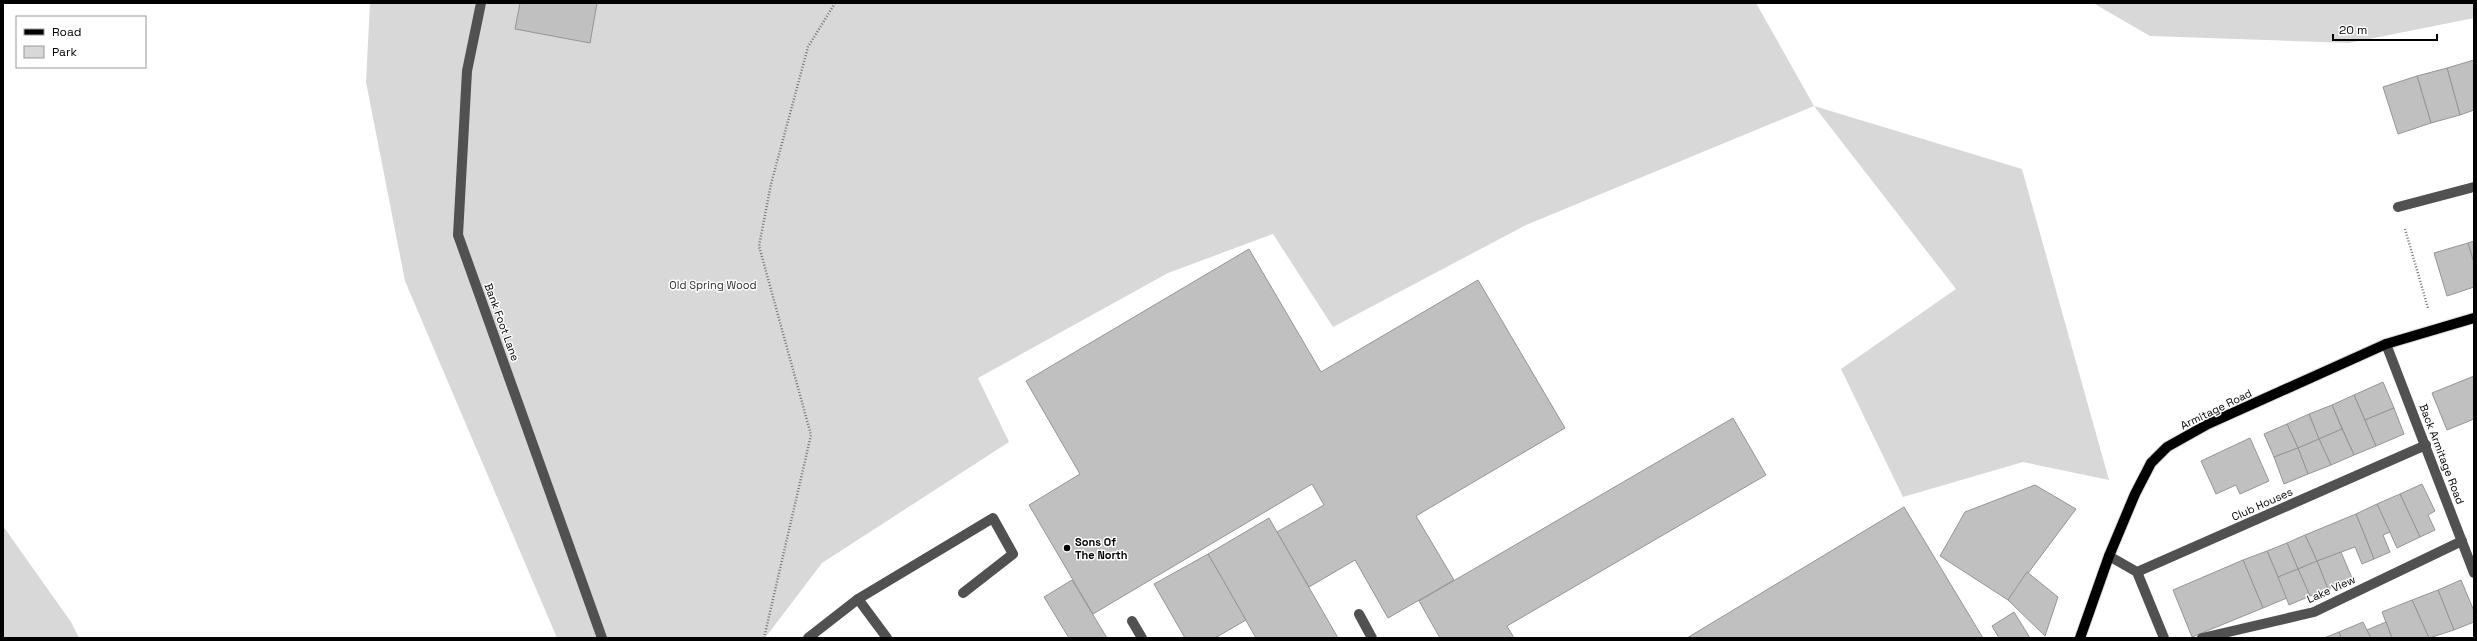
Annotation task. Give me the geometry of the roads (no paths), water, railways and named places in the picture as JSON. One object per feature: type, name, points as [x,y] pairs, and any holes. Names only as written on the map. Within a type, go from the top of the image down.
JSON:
[{"type":"main road","name":"Armitage Road","points":[[2080,638],[2109,556],[2151,463],[2167,447],[2208,424],[2386,344],[2474,318]]},
{"type":"street","name":"Bank Foot Lane","points":[[481,3],[467,71],[458,235],[602,638]]},
{"type":"street","points":[[2398,207],[2474,187]]},
{"type":"street","name":"Back Armitage Road","points":[[2386,344],[2474,573]]},
{"type":"street","name":"Club Houses","points":[[2137,572],[2426,445]]},
{"type":"street","points":[[808,638],[858,599],[992,518],[1013,554],[963,593]]},
{"type":"street","name":"Lake View","points":[[2202,638],[2314,612],[2462,541]]},
{"type":"street","points":[[2109,556],[2137,572],[2164,638]]},
{"type":"street","points":[[858,599],[887,638]]},
{"type":"street","points":[[1359,614],[1372,638]]},
{"type":"street","points":[[1132,621],[1142,638]]},
{"type":"place","name":"Sons Of The North","points":[[1067,548]]},
{"type":"park label","name":"Old Spring Wood","points":[[713,285]]}]
